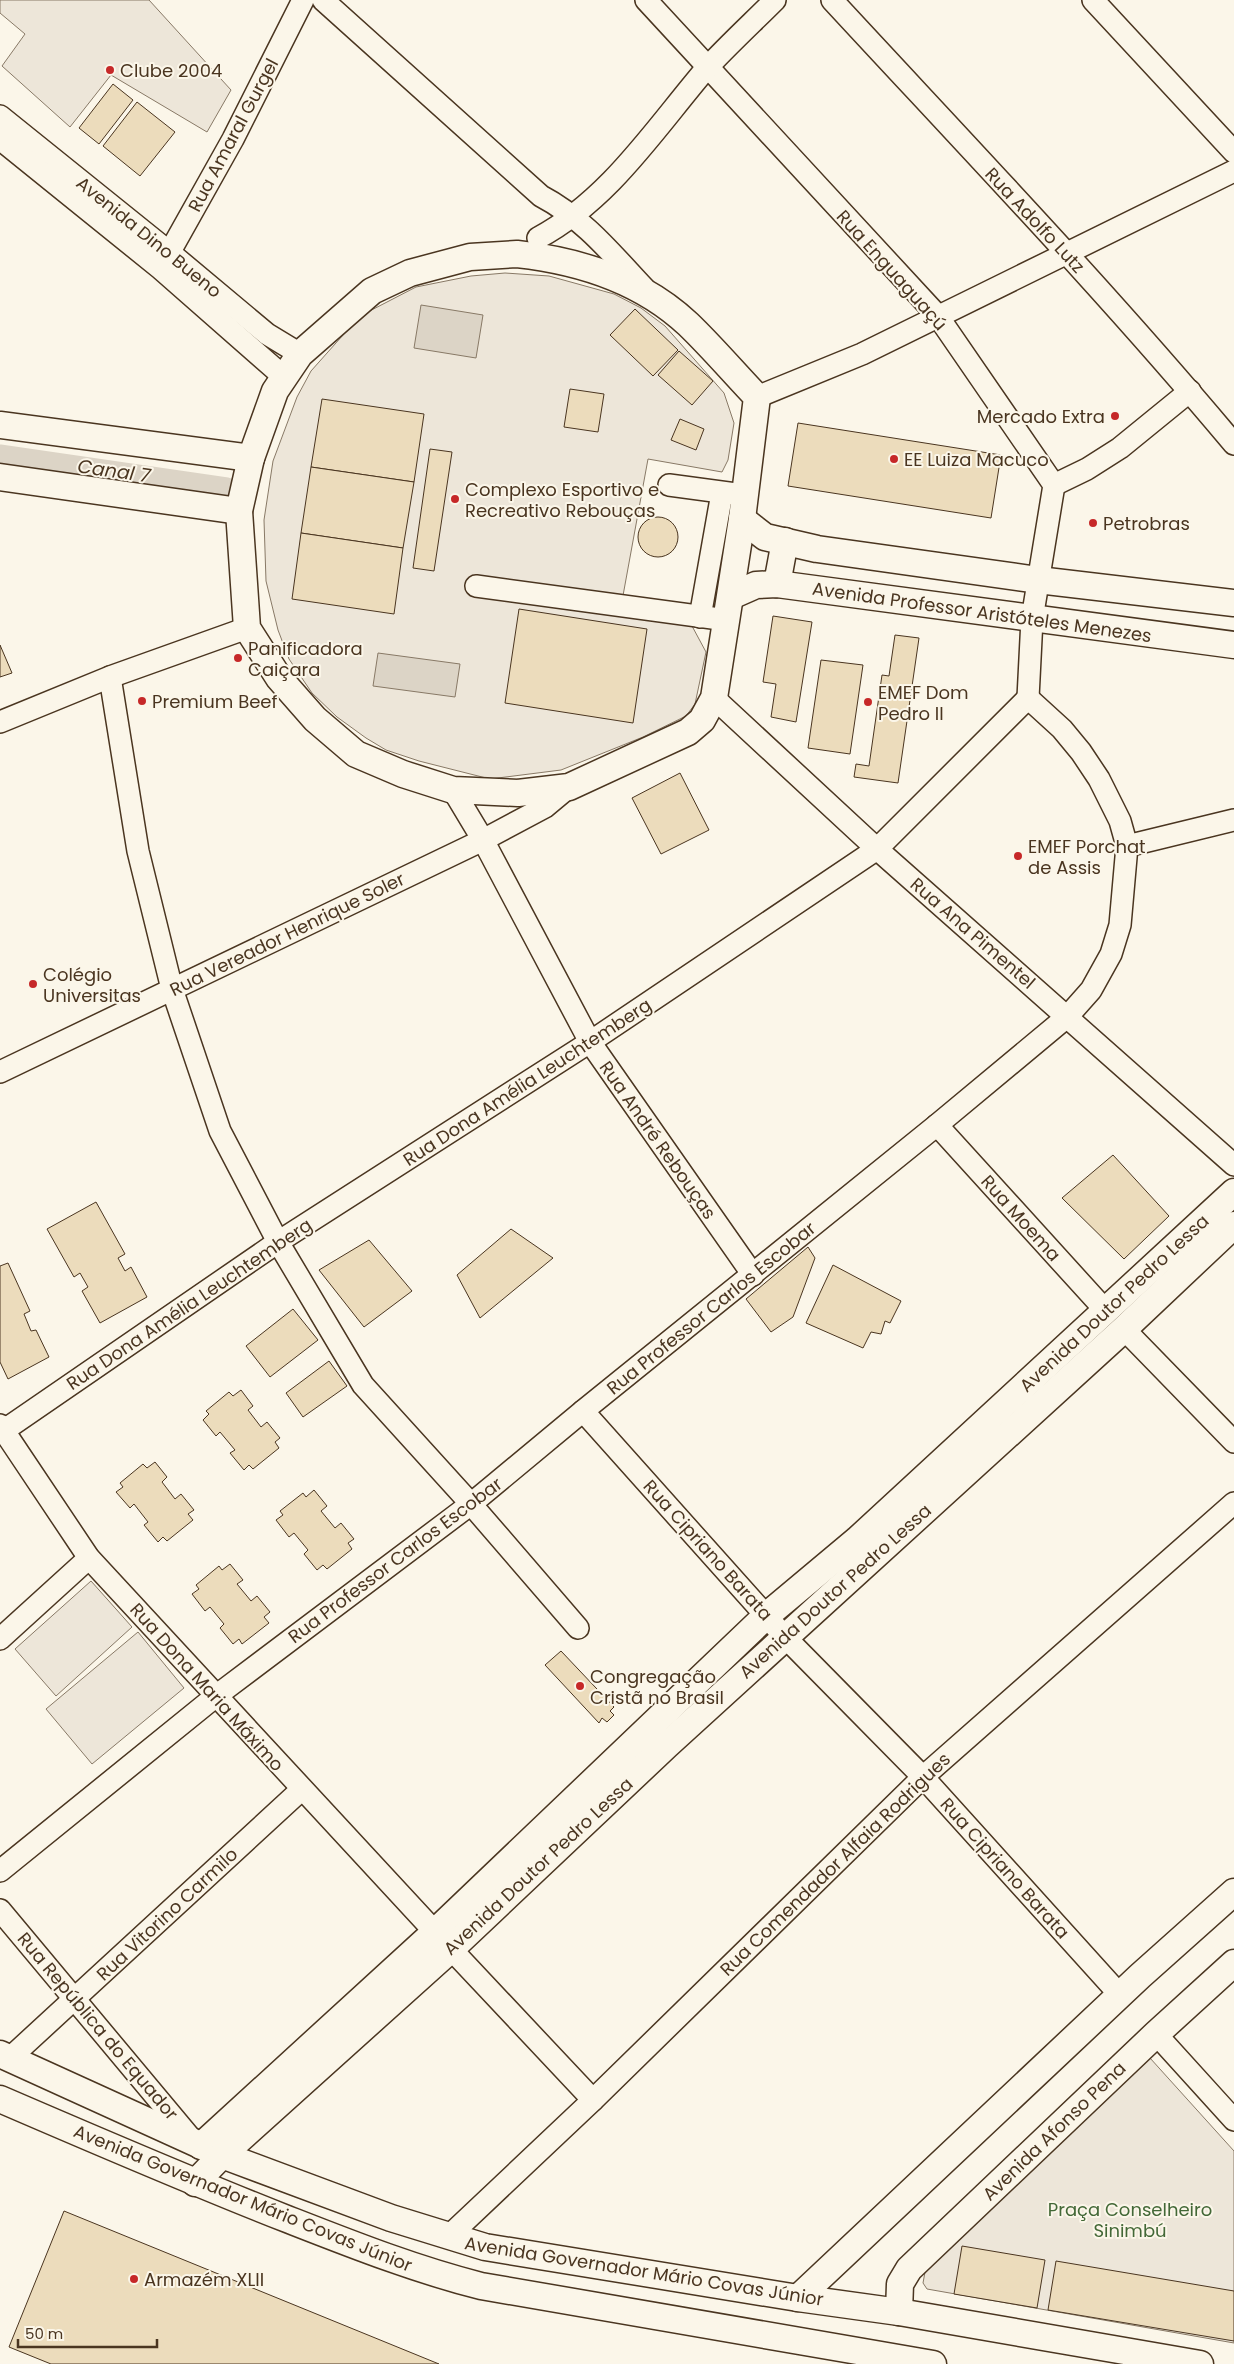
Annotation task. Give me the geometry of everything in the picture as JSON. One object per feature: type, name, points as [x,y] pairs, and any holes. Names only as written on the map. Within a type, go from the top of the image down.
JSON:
[{"type":"main road","points":[[517,254],[552,258],[587,266],[620,279],[651,296],[688,324],[757,397],[737,502],[729,608],[714,698],[702,720],[688,732],[569,787],[518,793],[453,790],[403,774],[356,754],[315,719],[279,678],[247,628],[239,511],[251,458],[275,391],[284,377],[300,354],[372,290],[410,273],[470,257],[517,254]]},
{"type":"main road","points":[[0,425],[251,458]]},
{"type":"main road","points":[[0,477],[239,511]]},
{"type":"main road","points":[[737,502],[765,537],[785,540],[817,549],[1038,580],[1234,603]]},
{"type":"main road","points":[[777,584],[785,540]]},
{"type":"main road","name":"Avenida Professor Aristóteles Menezes","points":[[729,608],[756,585],[777,584],[1234,645]]},
{"type":"main road","name":"Avenida Doutor Pedro Lessa","points":[[443,1940],[766,1616],[857,1540],[1234,1192]]},
{"type":"main road","name":"Avenida Doutor Pedro Lessa","points":[[195,2183],[206,2148],[784,1636],[1124,1329],[1234,1225]]},
{"type":"main road","points":[[798,2298],[1120,1995],[1234,1892]]},
{"type":"main road","name":"Avenida Afonso Pena","points":[[899,2312],[900,2284],[909,2269],[1156,2034],[1234,1963]]},
{"type":"main road","name":"Avenida Governador Mário Covas Júnior","points":[[5,2056],[206,2148],[448,2237],[533,2256],[899,2312],[1200,2364]]},
{"type":"main road","name":"Avenida Governador Mário Covas Júnior","points":[[0,2099],[195,2183],[406,2265],[473,2284],[933,2364]]},
{"type":"street","name":"Rua Amaral Gurgel","points":[[165,260],[233,140],[303,0]]},
{"type":"street","points":[[323,0],[561,217],[651,296]]},
{"type":"street","name":"Rua Enguaguaçú","points":[[646,0],[937,315],[1054,485]]},
{"type":"street","points":[[517,254],[538,238],[546,225],[561,217],[625,168],[707,68],[774,0]]},
{"type":"street","name":"Rua Adolfo Lutz","points":[[832,0],[1065,252],[1190,391],[1234,444]]},
{"type":"street","points":[[1094,0],[1234,152]]},
{"type":"street","name":"Avenida Dino Bueno","points":[[0,116],[165,260],[284,377]]},
{"type":"street","name":"Avenida Dino Bueno","points":[[0,139],[267,334],[300,354]]},
{"type":"street","points":[[757,397],[862,354],[1065,252],[1234,171]]},
{"type":"street","points":[[1028,698],[1032,619],[1054,485],[1086,469],[1120,448],[1190,391]]},
{"type":"street","points":[[669,484],[737,502],[700,616]]},
{"type":"street","points":[[476,586],[700,616],[729,608]]},
{"type":"street","points":[[0,722],[110,677],[247,628]]},
{"type":"street","points":[[110,677],[138,851],[172,989],[220,1131],[278,1242],[363,1385],[471,1504],[578,1628]]},
{"type":"street","name":"Rua Ana Pimentel","points":[[714,698],[877,850],[1068,1016],[1234,1165]]},
{"type":"street","name":"Rua Professor Carlos Escobar","points":[[0,1871],[216,1696],[471,1504],[583,1410],[937,1125],[1068,1016],[1091,990],[1111,954],[1120,925],[1127,846],[1120,820],[1109,797],[1086,759],[1062,729],[1028,698]]},
{"type":"street","name":"Rua Dona Amélia Leuchtemberg","points":[[1,1430],[278,1242],[590,1042],[877,850],[1028,698]]},
{"type":"street","name":"Rua Vereador Henrique Soler","points":[[0,1072],[483,840],[545,807],[569,787]]},
{"type":"street","name":"Rua André Rebouças","points":[[453,790],[483,840],[590,1042],[753,1275]]},
{"type":"street","points":[[1127,846],[1234,820]]},
{"type":"street","name":"Rua Moema","points":[[937,1125],[1106,1311]]},
{"type":"street","points":[[1124,1329],[1234,1442]]},
{"type":"street","name":"Rua Cipriano Barata","points":[[583,1410],[784,1636],[923,1777],[1120,1995]]},
{"type":"street","name":"Rua Dona Maria Máximo","points":[[1,1430],[89,1558],[301,1790],[593,2100]]},
{"type":"street","name":"Rua Comendador Alfaia Rodrigues","points":[[448,2237],[593,2100],[923,1777],[1234,1503]]},
{"type":"street","points":[[0,1639],[89,1558]]},
{"type":"street","name":"Rua Vitorino Carmilo","points":[[5,2056],[76,1999],[301,1790]]},
{"type":"street","name":"Rua República do Equador","points":[[0,1910],[206,2148]]},
{"type":"street","points":[[1156,2034],[1234,2120]]},
{"type":"green space","name":"Clube 2004","points":[[0,0],[149,0],[231,90],[207,132],[111,75],[70,127],[2,66],[25,34],[0,13]]},
{"type":"green space","name":"Complexo Esportivo e Recreativo Rebouças","points":[[505,273],[549,276],[614,294],[641,308],[665,326],[724,393],[734,423],[728,460],[722,472],[648,459],[620,612],[692,626],[706,652],[695,704],[686,716],[643,737],[561,770],[490,779],[419,761],[386,750],[337,717],[312,693],[289,659],[278,630],[266,581],[264,520],[273,461],[297,397],[311,371],[360,316],[416,287],[471,276]]},
{"type":"green space","points":[[91,1581],[132,1627],[56,1696],[15,1649]]},
{"type":"green space","points":[[138,1632],[184,1688],[92,1764],[46,1709]]},
{"type":"green space","name":"Praça Conselheiro Sinimbú","points":[[1150,2058],[1234,2151],[1234,2343],[927,2289],[923,2283],[925,2272]]},
{"type":"shaded area","points":[[421,305],[483,315],[476,358],[414,348]]},
{"type":"shaded area","points":[[378,653],[460,664],[455,697],[373,686]]},
{"type":"building","points":[[113,84],[133,100],[99,144],[79,128]]},
{"type":"building","points":[[137,102],[175,132],[140,176],[103,146]]},
{"type":"building","points":[[635,309],[678,350],[653,376],[610,335]]},
{"type":"building","points":[[679,351],[713,381],[692,405],[658,375]]},
{"type":"building","points":[[570,389],[604,394],[598,432],[564,427]]},
{"type":"building","points":[[322,399],[424,414],[414,482],[311,467]]},
{"type":"building","points":[[680,419],[704,429],[696,450],[671,440]]},
{"type":"building","points":[[798,423],[1001,455],[991,518],[788,486]]},
{"type":"building","points":[[430,449],[452,452],[434,571],[413,568]]},
{"type":"building","points":[[311,467],[414,482],[403,548],[301,533]]},
{"type":"building","points":[[658,517],[672,523],[678,537],[672,551],[658,557],[644,551],[638,537],[644,523]]},
{"type":"building","points":[[301,533],[403,548],[394,614],[292,599]]},
{"type":"building","points":[[519,609],[647,629],[633,723],[505,703]]},
{"type":"building","points":[[773,616],[812,622],[796,722],[771,717],[776,684],[763,682]]},
{"type":"building","points":[[895,635],[919,638],[898,783],[854,777],[856,764],[869,766],[882,675],[889,676]]},
{"type":"building","points":[[0,645],[12,673],[0,677]]},
{"type":"building","points":[[821,660],[863,665],[850,754],[808,748]]},
{"type":"building","points":[[680,773],[709,830],[661,854],[632,798]]},
{"type":"building","points":[[1113,1155],[1169,1216],[1124,1259],[1062,1198]]},
{"type":"building","points":[[96,1202],[125,1254],[118,1258],[125,1271],[131,1267],[147,1297],[100,1323],[82,1291],[88,1287],[80,1273],[74,1277],[47,1229]]},
{"type":"building","points":[[511,1229],[553,1258],[480,1318],[457,1275]]},
{"type":"building","points":[[369,1240],[412,1291],[364,1327],[319,1270]]},
{"type":"building","points":[[808,1247],[815,1258],[793,1317],[771,1332],[746,1299]]},
{"type":"building","points":[[8,1263],[30,1311],[24,1314],[31,1331],[36,1330],[49,1357],[8,1379],[0,1362],[0,1266]]},
{"type":"building","points":[[833,1265],[901,1301],[890,1323],[885,1321],[881,1334],[871,1332],[863,1348],[806,1323]]},
{"type":"building","points":[[293,1309],[318,1340],[270,1377],[246,1346]]},
{"type":"building","points":[[329,1361],[347,1386],[303,1417],[286,1393]]},
{"type":"building","points":[[241,1390],[253,1406],[248,1410],[261,1427],[267,1422],[280,1438],[275,1442],[279,1448],[253,1469],[249,1465],[244,1470],[230,1453],[235,1450],[220,1432],[216,1436],[203,1420],[209,1414],[206,1411],[229,1392],[233,1396]]},
{"type":"building","points":[[155,1462],[167,1477],[162,1482],[175,1499],[181,1494],[194,1510],[188,1514],[193,1520],[167,1541],[163,1537],[158,1542],[144,1525],[148,1522],[134,1504],[130,1508],[116,1492],[123,1487],[120,1483],[143,1464],[147,1468]]},
{"type":"building","points":[[314,1490],[327,1506],[321,1511],[335,1528],[341,1523],[354,1539],[348,1543],[352,1549],[327,1569],[323,1565],[317,1570],[304,1554],[308,1550],[294,1533],[289,1537],[276,1520],[283,1515],[280,1511],[303,1493],[306,1497]]},
{"type":"building","points":[[230,1564],[243,1580],[237,1584],[251,1601],[257,1596],[270,1612],[264,1617],[269,1623],[242,1644],[239,1639],[233,1644],[220,1628],[224,1624],[210,1607],[205,1611],[192,1594],[199,1589],[196,1585],[219,1566],[222,1570]]},
{"type":"building","name":"Congregação Cristã no Brasil","points":[[561,1651],[614,1707],[610,1711],[614,1715],[607,1722],[602,1718],[599,1723],[545,1665]]},
{"type":"building","name":"Armazém XLII","points":[[64,2211],[439,2364],[51,2364],[9,2347]]},
{"type":"building","points":[[962,2246],[1045,2260],[1037,2308],[954,2294]]},
{"type":"building","points":[[1056,2261],[1234,2291],[1234,2341],[1048,2310]]},
{"type":"waterway","name":"Canal 7","points":[[0,454],[227,487]]},
{"type":"place","name":"Clube 2004","points":[[110,70]]},
{"type":"place","name":"Mercado Extra","points":[[1115,416]]},
{"type":"place","name":"EE Luiza Macuco","points":[[894,459]]},
{"type":"place","name":"Complexo Esportivo e Recreativo Rebouças","points":[[455,499]]},
{"type":"place","name":"Petrobras","points":[[1093,523]]},
{"type":"place","name":"Panificadora Caiçara","points":[[238,658]]},
{"type":"place","name":"Premium Beef","points":[[142,701]]},
{"type":"place","name":"EMEF Dom Pedro II","points":[[868,702]]},
{"type":"place","name":"EMEF Porchat de Assis","points":[[1018,856]]},
{"type":"place","name":"Colégio Universitas","points":[[33,984]]},
{"type":"place","name":"Congregação Cristã no Brasil","points":[[580,1686]]},
{"type":"place","name":"Armazém XLII","points":[[134,2279]]}]
